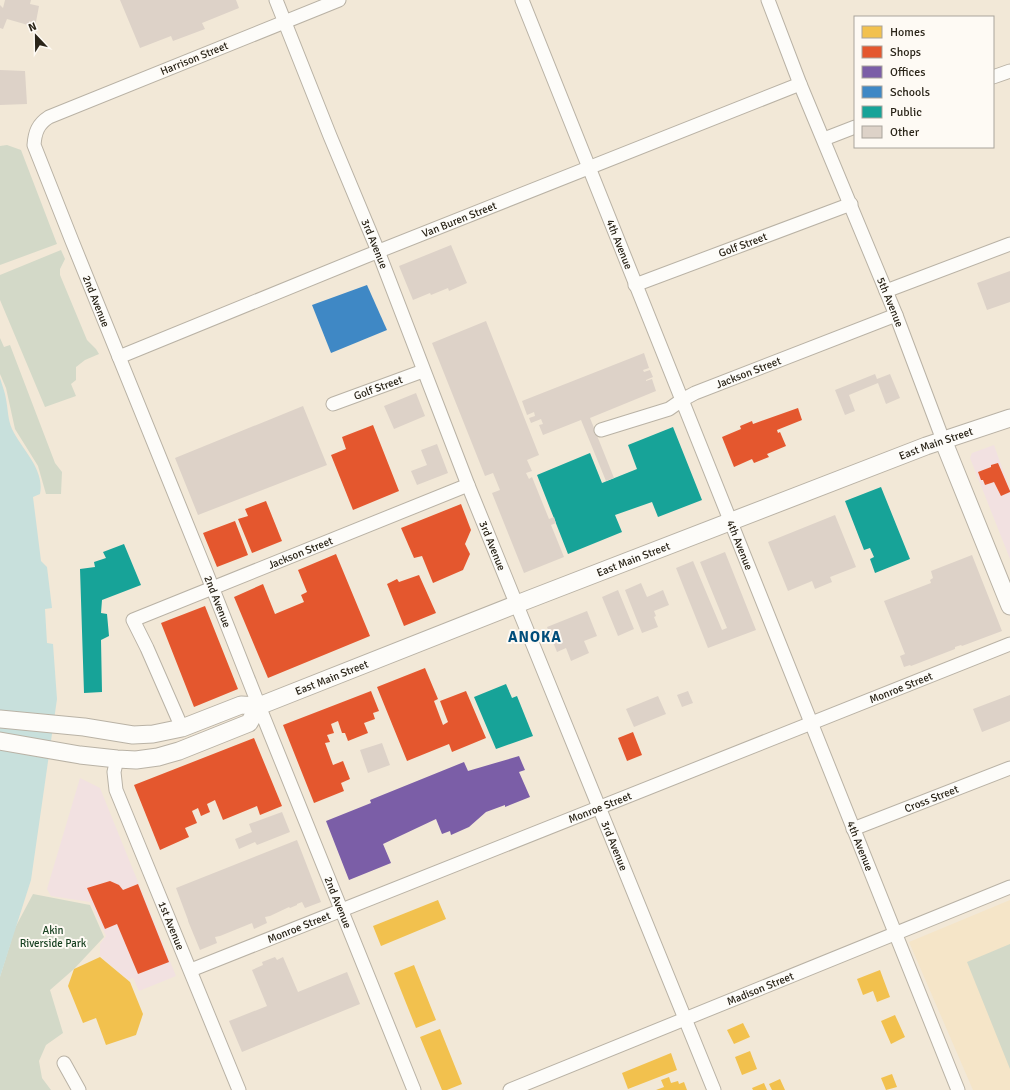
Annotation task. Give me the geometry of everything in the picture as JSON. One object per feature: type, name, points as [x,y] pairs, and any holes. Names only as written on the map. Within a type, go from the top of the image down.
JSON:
[{"type":"main road","name":"East Main Street","points":[[0,719],[133,735],[152,734],[182,728],[241,705],[259,706],[517,604],[943,440],[1010,418]]},
{"type":"main road","name":"5th Avenue","points":[[943,440],[1009,602]]},
{"type":"main road","points":[[0,741],[80,755],[136,760],[158,757],[180,751],[249,723],[259,706]]},
{"type":"street","name":"3rd Avenue","points":[[276,0],[378,252],[468,485],[598,808],[714,1090]]},
{"type":"street","name":"Harrison Street","points":[[49,117],[339,0]]},
{"type":"street","name":"4th Avenue","points":[[522,0],[810,724],[958,1090]]},
{"type":"street","name":"5th Avenue","points":[[768,0],[800,84],[896,315],[943,440]]},
{"type":"street","points":[[994,77],[1010,71]]},
{"type":"street","name":"Van Buren Street","points":[[119,357],[800,84]]},
{"type":"street","name":"2nd Avenue","points":[[49,117],[43,121],[36,132],[34,145],[414,1090]]},
{"type":"street","points":[[824,139],[854,127]]},
{"type":"street","name":"Golf Street","points":[[635,285],[851,204]]},
{"type":"street","points":[[886,291],[1010,244]]},
{"type":"street","name":"Jackson Street","points":[[601,430],[669,409],[694,393],[896,315]]},
{"type":"street","name":"Golf Street","points":[[333,404],[423,371]]},
{"type":"street","name":"Jackson Street","points":[[182,728],[133,620],[468,485]]},
{"type":"street","name":"Monroe Street","points":[[190,970],[1010,644]]},
{"type":"street","name":"1st Avenue","points":[[117,759],[114,772],[116,790],[239,1090]]},
{"type":"street","name":"Cross Street","points":[[853,829],[1010,768]]},
{"type":"street","name":"Madison Street","points":[[510,1090],[1010,887]]},
{"type":"street","points":[[64,1063],[79,1090]]},
{"type":"shaded area","points":[[994,445],[1010,490],[1010,559],[970,458],[972,453]]},
{"type":"shaded area","points":[[80,778],[100,788],[176,976],[139,991],[133,978],[128,980],[100,956],[100,944],[106,936],[90,902],[51,896],[47,889]]},
{"type":"shaded area","points":[[1010,900],[1010,1090],[973,1090],[909,942]]},
{"type":"green space","points":[[7,145],[21,150],[57,244],[0,265],[0,146]]},
{"type":"green space","points":[[61,250],[65,259],[60,269],[60,275],[87,340],[99,354],[85,360],[76,367],[76,380],[71,384],[76,396],[45,407],[0,300],[0,275]]},
{"type":"green space","points":[[0,338],[4,347],[10,345],[55,463],[62,472],[61,494],[46,494],[38,466],[15,429],[6,388],[0,374]]},
{"type":"green space","name":"Akin Riverside Park","points":[[33,894],[90,905],[104,937],[74,969],[50,990],[63,1033],[46,1045],[39,1061],[42,1078],[51,1090],[0,1090],[0,977],[15,928]]},
{"type":"green space","points":[[1010,944],[1010,1069],[967,962]]},
{"type":"water","points":[[0,378],[5,394],[12,429],[32,460],[41,485],[40,494],[33,497],[41,561],[47,567],[52,608],[45,609],[47,643],[53,644],[57,699],[31,880],[0,977]]},
{"type":"building: Homes","points":[[438,900],[446,919],[381,946],[373,926]]},
{"type":"building: Homes","points":[[100,957],[130,982],[143,1014],[136,1035],[106,1045],[96,1018],[83,1023],[68,986],[74,969]]},
{"type":"building: Homes","points":[[414,965],[436,1020],[416,1028],[394,973]]},
{"type":"building: Homes","points":[[880,970],[890,997],[877,1002],[873,991],[863,995],[857,979]]},
{"type":"building: Homes","points":[[895,1015],[905,1037],[891,1044],[881,1021]]},
{"type":"building: Homes","points":[[743,1023],[750,1037],[734,1044],[727,1030]]},
{"type":"building: Homes","points":[[440,1029],[462,1084],[447,1090],[442,1090],[420,1037]]},
{"type":"building: Homes","points":[[750,1051],[757,1069],[742,1075],[735,1057]]},
{"type":"building: Homes","points":[[671,1053],[677,1070],[628,1089],[622,1073]]},
{"type":"building: Homes","points":[[892,1074],[897,1087],[886,1090],[881,1078]]},
{"type":"building: Homes","points":[[669,1077],[671,1083],[678,1081],[679,1084],[684,1082],[687,1090],[656,1090],[664,1087],[661,1080]]},
{"type":"building: Homes","points":[[780,1079],[785,1090],[772,1090],[769,1084]]},
{"type":"building: Homes","points":[[764,1083],[767,1090],[753,1090],[752,1088]]},
{"type":"building: Shops","points":[[798,408],[802,420],[777,430],[778,433],[780,432],[786,446],[767,454],[769,457],[754,463],[752,459],[734,467],[722,437],[741,429],[740,426],[752,421],[753,424]]},
{"type":"building: Shops","points":[[373,425],[399,491],[353,510],[331,455],[346,449],[342,437]]},
{"type":"building: Shops","points":[[998,463],[1010,491],[1001,496],[994,482],[985,485],[978,472]]},
{"type":"building: Shops","points":[[266,501],[282,541],[252,553],[238,519],[248,516],[245,509]]},
{"type":"building: Shops","points":[[461,504],[471,530],[465,544],[470,554],[463,570],[433,583],[422,556],[414,558],[401,528]]},
{"type":"building: Shops","points":[[235,521],[248,555],[217,567],[203,533]]},
{"type":"building: Shops","points":[[336,554],[370,636],[268,678],[234,597],[263,584],[275,614],[304,602],[301,595],[307,592],[298,570]]},
{"type":"building: Shops","points":[[419,575],[436,613],[404,626],[387,584],[397,579],[399,582]]},
{"type":"building: Shops","points":[[205,606],[238,689],[194,707],[161,623]]},
{"type":"building: Shops","points":[[425,668],[438,699],[434,701],[443,725],[448,722],[440,701],[466,691],[486,738],[452,752],[449,744],[407,761],[377,687]]},
{"type":"building: Shops","points":[[371,691],[379,711],[373,713],[375,719],[364,723],[368,733],[348,741],[345,733],[342,733],[338,721],[331,724],[334,733],[327,735],[330,742],[325,743],[333,765],[343,761],[350,779],[341,783],[344,791],[314,803],[283,725]]},
{"type":"building: Shops","points":[[633,732],[642,755],[627,761],[618,738]]},
{"type":"building: Shops","points":[[254,738],[282,806],[260,815],[257,806],[223,820],[215,800],[207,804],[210,812],[201,816],[198,808],[192,811],[197,823],[185,828],[189,837],[160,850],[134,785]]},
{"type":"building: Shops","points":[[110,881],[119,885],[123,890],[138,884],[169,962],[138,974],[117,924],[105,929],[87,888]]},
{"type":"building: Offices","points":[[519,756],[525,770],[519,772],[530,797],[505,807],[505,805],[486,812],[469,827],[451,835],[450,831],[442,834],[436,819],[383,844],[391,863],[349,880],[326,821],[371,803],[370,800],[464,762],[468,771]]},
{"type":"building: Schools","points":[[367,285],[387,330],[331,353],[312,305]]},
{"type":"building: Public","points":[[673,427],[702,500],[658,517],[652,502],[615,515],[622,532],[568,554],[537,475],[590,453],[602,483],[637,469],[628,445]]},
{"type":"building: Public","points":[[881,487],[910,559],[875,573],[870,559],[874,557],[870,548],[864,550],[845,501]]},
{"type":"building: Public","points":[[124,544],[141,585],[102,600],[101,613],[107,614],[109,636],[101,640],[102,692],[84,693],[80,569],[95,567],[94,562],[106,558],[103,552]]},
{"type":"building: Public","points":[[506,684],[512,698],[517,696],[533,736],[496,749],[474,697]]},
{"type":"building: Other","points":[[5,0],[31,0],[30,4],[39,6],[35,27],[7,19],[3,29],[0,28],[0,5],[3,8]]},
{"type":"building: Other","points":[[120,0],[236,0],[239,8],[202,23],[205,29],[173,41],[171,36],[140,48]]},
{"type":"building: Other","points":[[0,70],[25,71],[27,104],[0,105]]},
{"type":"building: Other","points":[[451,245],[467,283],[449,291],[448,288],[413,300],[399,266]]},
{"type":"building: Other","points":[[1010,271],[1010,302],[987,310],[977,283]]},
{"type":"building: Other","points":[[486,321],[539,455],[527,460],[532,471],[526,473],[529,479],[532,477],[549,519],[554,517],[556,523],[551,525],[564,557],[524,573],[492,493],[500,490],[493,473],[485,476],[432,343]]},
{"type":"building: Other","points":[[644,353],[649,368],[643,370],[644,372],[650,370],[653,377],[646,381],[652,379],[656,391],[590,418],[614,478],[606,481],[581,420],[543,435],[539,425],[543,424],[541,419],[531,423],[529,418],[535,416],[534,412],[527,415],[522,401]]},
{"type":"building: Other","points":[[875,374],[877,379],[890,374],[900,398],[886,404],[878,383],[849,395],[855,411],[845,415],[835,390]]},
{"type":"building: Other","points":[[416,393],[425,416],[394,429],[384,406]]},
{"type":"building: Other","points":[[303,406],[327,465],[198,515],[175,458]]},
{"type":"building: Other","points":[[437,444],[448,473],[417,485],[411,471],[427,465],[421,450]]},
{"type":"building: Other","points":[[835,515],[856,567],[830,577],[832,582],[815,589],[812,581],[788,591],[768,542]]},
{"type":"building: Other","points":[[725,552],[756,630],[708,648],[676,568],[693,561],[722,630],[727,628],[700,562]]},
{"type":"building: Other","points":[[972,555],[1002,631],[962,646],[955,647],[955,649],[911,666],[904,667],[900,656],[905,654],[884,601],[931,583],[930,580],[933,578],[931,571]]},
{"type":"building: Other","points":[[641,583],[647,597],[663,590],[669,605],[654,611],[656,616],[654,617],[658,627],[642,633],[625,590]]},
{"type":"building: Other","points":[[618,590],[634,629],[618,636],[602,597]]},
{"type":"building: Other","points":[[587,611],[597,636],[584,641],[589,653],[571,661],[566,648],[557,652],[547,627]]},
{"type":"building: Other","points":[[688,691],[693,703],[682,707],[677,695]]},
{"type":"building: Other","points":[[1010,695],[1010,721],[982,732],[973,709]]},
{"type":"building: Other","points":[[658,696],[666,714],[634,727],[626,709]]},
{"type":"building: Other","points":[[382,743],[390,765],[368,773],[360,750]]},
{"type":"building: Other","points":[[282,812],[290,832],[257,845],[255,842],[239,849],[235,839],[252,832],[249,824]]},
{"type":"building: Other","points":[[297,840],[321,902],[305,908],[302,902],[290,908],[289,907],[265,917],[267,923],[254,929],[252,923],[215,937],[217,943],[200,950],[176,888]]},
{"type":"building: Other","points":[[275,957],[277,960],[283,957],[298,992],[347,972],[360,1004],[242,1052],[229,1021],[267,1006],[252,970],[263,965],[262,962]]},
{"type":"district","name":"ANOKA","points":[[535,637]]}]
